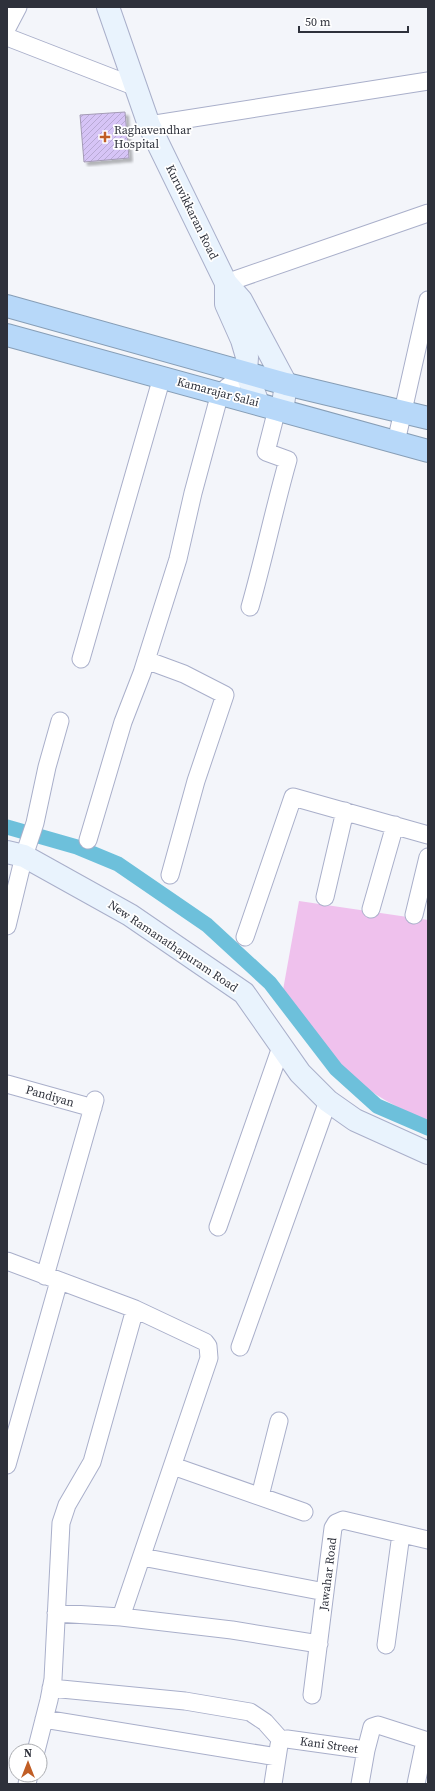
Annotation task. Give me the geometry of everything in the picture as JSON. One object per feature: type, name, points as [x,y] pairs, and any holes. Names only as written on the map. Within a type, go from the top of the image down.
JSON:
[{"type":"highway","points":[[7,306],[286,384],[428,418]]},
{"type":"highway","name":"Kamarajar Salai","points":[[7,335],[428,451]]},
{"type":"main road","name":"Kuruvikkaran Road","points":[[108,7],[149,125],[226,283],[241,300],[286,384]]},
{"type":"main road","name":"Kuruvikkaran Road","points":[[226,283],[226,304],[242,340],[247,357],[246,372],[273,408]]},
{"type":"main road","points":[[273,408],[286,384]]},
{"type":"main road","name":"New Ramanathapuram Road","points":[[24,844],[130,914],[244,993],[300,1073],[328,1101],[355,1120],[428,1153]]},
{"type":"street","points":[[7,28],[18,7]]},
{"type":"street","points":[[7,37],[136,87]]},
{"type":"street","points":[[149,125],[428,81]]},
{"type":"street","points":[[226,283],[428,213]]},
{"type":"street","points":[[396,442],[428,300]]},
{"type":"street","points":[[88,840],[123,722],[146,660],[178,559],[193,493],[220,393],[246,372]]},
{"type":"street","points":[[82,658],[162,377]]},
{"type":"street","points":[[250,607],[265,557],[276,501],[288,460],[266,452],[273,408]]},
{"type":"street","points":[[146,660],[184,674],[225,694],[196,781],[170,875]]},
{"type":"street","points":[[7,926],[24,844],[60,721]]},
{"type":"street","points":[[245,936],[293,797],[428,835]]},
{"type":"street","points":[[324,897],[345,811]]},
{"type":"street","points":[[371,909],[395,825]]},
{"type":"street","points":[[414,915],[428,857]]},
{"type":"street","points":[[218,1227],[281,1047]]},
{"type":"street","name":"Pandiyan","points":[[7,1084],[94,1104],[52,1279]]},
{"type":"street","points":[[240,1347],[328,1101]]},
{"type":"street","points":[[7,1261],[135,1309],[205,1342],[208,1346],[209,1358],[121,1617]]},
{"type":"street","points":[[7,1465],[52,1279]]},
{"type":"street","points":[[38,1743],[51,1688],[61,1523],[67,1504],[92,1462],[135,1309]]},
{"type":"street","points":[[260,1496],[279,1421]]},
{"type":"street","points":[[173,1466],[304,1512]]},
{"type":"street","name":"Jawahar Road","points":[[312,1695],[333,1528],[336,1523],[343,1520],[428,1540]]},
{"type":"street","points":[[386,1645],[401,1534]]},
{"type":"street","points":[[142,1557],[326,1592]]},
{"type":"street","points":[[56,1613],[121,1617],[232,1630],[318,1644]]},
{"type":"street","points":[[51,1688],[185,1701],[250,1712],[265,1722],[281,1740],[273,1784]]},
{"type":"street","points":[[44,1719],[277,1757]]},
{"type":"street","name":"Kani Street","points":[[281,1740],[287,1739],[366,1750],[372,1727],[378,1725],[426,1741]]},
{"type":"street","points":[[416,1784],[426,1741]]},
{"type":"street","points":[[360,1784],[366,1750]]},
{"type":"shaded area","points":[[299,901],[428,920],[428,1121],[387,1101],[367,1089],[349,1074],[322,1045],[283,990]]},
{"type":"building","name":"Raghavendhar Hospital","points":[[125,112],[129,158],[84,162],[80,115]]},
{"type":"waterway","points":[[7,827],[77,847],[118,864],[207,925],[270,983],[336,1069],[377,1106],[428,1128]]},
{"type":"place","name":"Raghavendhar Hospital","points":[[105,137]]}]
